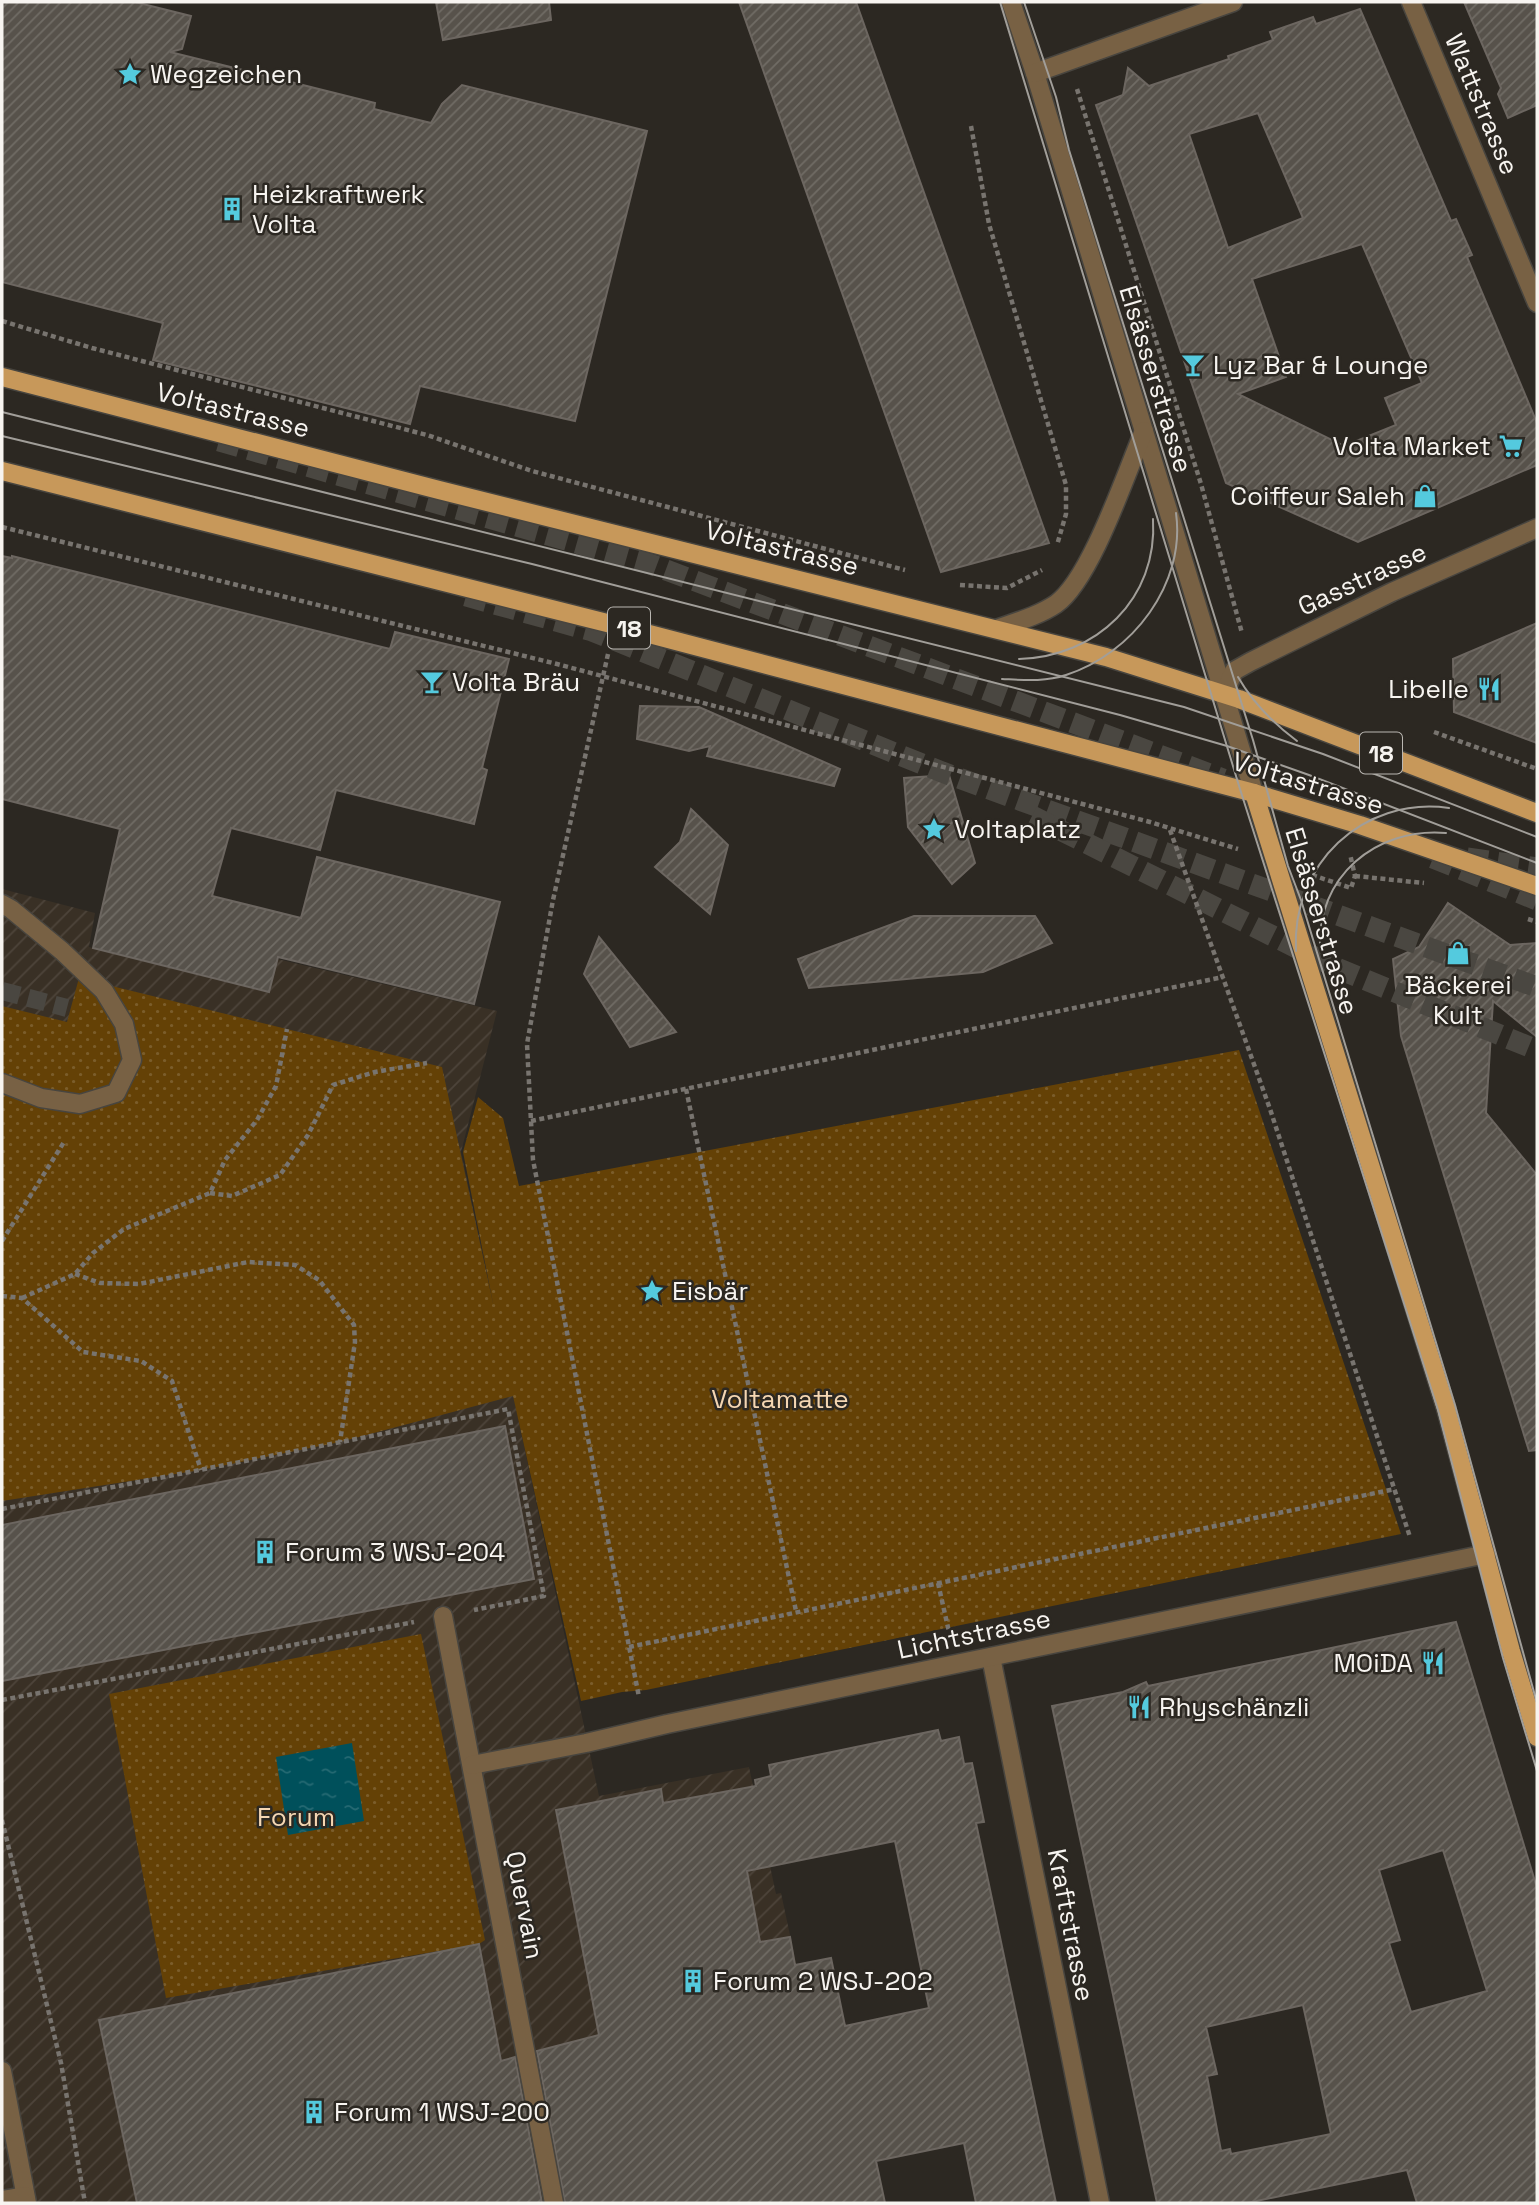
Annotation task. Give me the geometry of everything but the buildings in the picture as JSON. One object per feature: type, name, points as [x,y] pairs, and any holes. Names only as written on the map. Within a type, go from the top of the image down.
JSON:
[{"type":"main road","name":"Voltastrasse","points":[[2,377],[439,490],[1106,657],[1224,694],[1537,813]]},
{"type":"main road","name":"Voltastrasse","points":[[2,471],[654,635],[1255,793],[1537,886]]},
{"type":"main road","name":"Elsässerstrasse","points":[[1255,793],[1446,1408],[1511,1651],[1537,1737]]},
{"type":"street","name":"Elsässerstrasse","points":[[1012,2],[1255,793]]},
{"type":"street","points":[[1035,73],[1233,2]]},
{"type":"street","name":"Wattstrasse","points":[[1411,2],[1537,303]]},
{"type":"street","points":[[996,629],[1044,611],[1059,602],[1071,588],[1093,551],[1143,431]]},
{"type":"street","name":"Gasstrasse","points":[[1224,694],[1234,671],[1250,662],[1392,592],[1537,528]]},
{"type":"street","points":[[2,904],[62,951],[104,991],[124,1024],[132,1060],[116,1093],[80,1104],[41,1098],[2,1083]]},
{"type":"street","name":"Lichtstrasse","points":[[472,1765],[586,1744],[646,1729],[1486,1554]]},
{"type":"street","name":"Quervain","points":[[443,1616],[554,2203]]},
{"type":"street","name":"Kraftstrasse","points":[[991,1657],[1100,2203]]},
{"type":"street","points":[[2,2071],[26,2199],[2,2200]]},
{"type":"path","points":[[1068,61],[1201,484],[1250,662]]},
{"type":"path","points":[[971,126],[989,223],[1066,485],[1066,513],[1055,550]]},
{"type":"path","points":[[2,321],[92,348],[427,435],[531,471],[907,571]]},
{"type":"path","points":[[2,527],[603,677],[1150,822]]},
{"type":"path","points":[[958,585],[1007,588],[1043,570],[1047,564]]},
{"type":"path","points":[[603,677],[553,900],[527,1044],[533,1160],[646,1729]]},
{"type":"path","points":[[1434,732],[1537,769]]},
{"type":"path","points":[[1170,829],[1270,1109],[1420,1568]]},
{"type":"path","points":[[1355,876],[1435,884]]},
{"type":"path","points":[[1524,917],[1537,922]]},
{"type":"path","points":[[531,1121],[1223,977]]},
{"type":"path","points":[[210,1193],[225,1160],[257,1121],[276,1086],[287,1029]]},
{"type":"path","points":[[2,1296],[22,1298],[75,1274],[93,1253],[124,1229],[210,1193],[232,1196],[280,1175],[308,1135],[333,1085],[375,1072],[427,1063]]},
{"type":"path","points":[[686,1089],[796,1611]]},
{"type":"path","points":[[2,1241],[64,1142]]},
{"type":"path","points":[[75,1274],[100,1283],[139,1284],[248,1262],[295,1265],[319,1280],[354,1325],[355,1342],[340,1442]]},
{"type":"path","points":[[22,1298],[83,1352],[141,1361],[172,1381],[201,1470]]},
{"type":"path","points":[[2,1509],[508,1409],[544,1596],[2,1700]]},
{"type":"path","points":[[629,1647],[1395,1489]]},
{"type":"path","points":[[938,1582],[956,1664]]},
{"type":"path","points":[[2,1820],[61,2063],[85,2203]]},
{"type":"shaded area","points":[[2,889],[95,913],[89,947],[265,991],[273,958],[497,1011],[461,1152],[599,1796],[749,1767],[776,1894],[781,1893],[847,2203],[2,2203]]},
{"type":"green space","name":"Voltamatte","points":[[79,978],[442,1067],[494,1308],[463,1152],[478,1097],[503,1118],[519,1186],[1239,1050],[1401,1534],[646,1690],[581,1701],[513,1396],[340,1442],[201,1470],[2,1501],[2,1006],[67,1022]]},
{"type":"green space","name":"Forum","points":[[421,1634],[485,1940],[479,1944],[166,1998],[109,1694]]},
{"type":"water","points":[[352,1743],[364,1821],[288,1835],[276,1757]]},
{"type":"tunnel","points":[[219,441],[650,564],[1223,779]]},
{"type":"tunnel","points":[[466,596],[592,631],[942,772],[1537,987]]},
{"type":"tunnel","points":[[1032,816],[1339,969],[1537,1050]]},
{"type":"tunnel","points":[[1433,858],[1537,900]]},
{"type":"tunnel","points":[[1467,858],[1537,868]]},
{"type":"tunnel","points":[[2,991],[67,1008]]},
{"type":"tram line","points":[[1000,2],[1240,789],[1438,1410],[1503,1658],[1537,1771]]},
{"type":"tram line","points":[[1024,2],[1056,97],[1069,150],[1253,740],[1288,866],[1301,900],[1455,1405],[1537,1703]]},
{"type":"tram line","points":[[2,412],[1184,707],[1323,754],[1537,837]]},
{"type":"tram line","points":[[2,436],[532,564],[1120,715],[1227,746],[1309,775],[1537,863]]},
{"type":"tram line","points":[[1002,679],[1042,680],[1066,675],[1090,665],[1112,651],[1132,633],[1150,613],[1163,590],[1177,539],[1176,513]]},
{"type":"tram line","points":[[1019,659],[1047,656],[1073,648],[1097,635],[1117,618],[1133,598],[1145,574],[1152,548],[1153,519]]},
{"type":"tram line","points":[[1238,677],[1264,712],[1297,741]]},
{"type":"tram line","points":[[1296,951],[1298,920],[1306,891],[1319,865],[1338,843],[1361,825],[1388,813],[1417,807],[1449,808]]},
{"type":"tram line","points":[[1320,949],[1321,923],[1328,900],[1340,879],[1355,862],[1374,848],[1396,838],[1420,833],[1446,833]]},
{"type":"place","name":"Wegzeichen","points":[[130,74]]},
{"type":"place","name":"Heizkraftwerk Volta","points":[[232,209]]},
{"type":"place","name":"Lyz Bar & Lounge","points":[[1193,365]]},
{"type":"place","name":"Volta Market","points":[[1511,446]]},
{"type":"place","name":"Coiffeur Saleh","points":[[1425,496]]},
{"type":"place","name":"Volta Bräu","points":[[432,682]]},
{"type":"place","name":"Libelle","points":[[1489,689]]},
{"type":"place","name":"Voltaplatz","points":[[934,829]]},
{"type":"place","name":"Bäckerei Kult","points":[[1458,953]]},
{"type":"place","name":"Eisbär","points":[[652,1291]]},
{"type":"place","name":"Forum 3 WSJ-204","points":[[265,1552]]},
{"type":"place","name":"MOiDA","points":[[1433,1663]]},
{"type":"place","name":"Rhyschänzli","points":[[1139,1707]]},
{"type":"place","name":"Forum 2 WSJ-202","points":[[693,1981]]},
{"type":"place","name":"Forum 1 WSJ-200","points":[[314,2112]]}]
